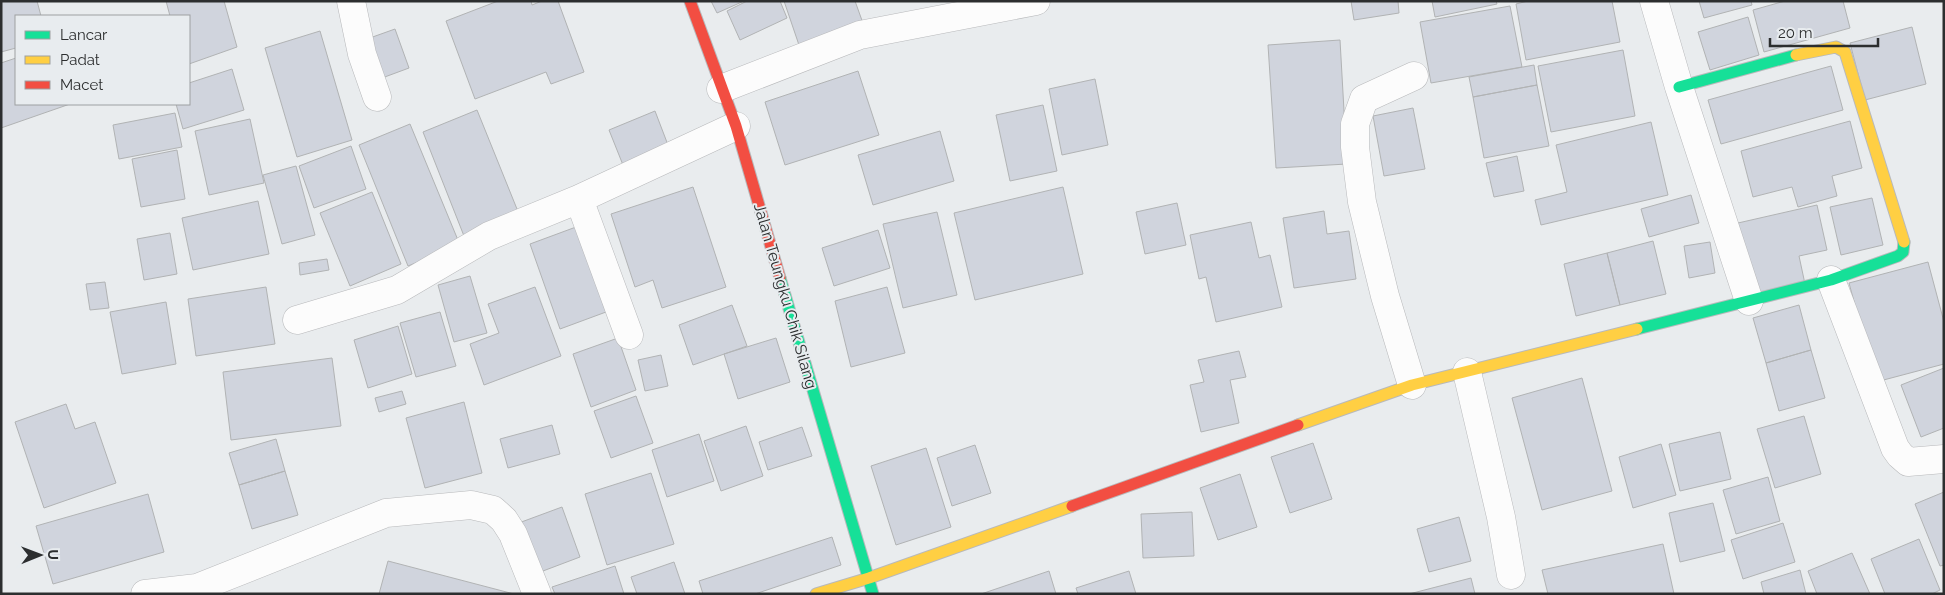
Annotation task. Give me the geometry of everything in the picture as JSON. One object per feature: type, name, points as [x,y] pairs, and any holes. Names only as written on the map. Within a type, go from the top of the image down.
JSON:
[{"type":"street","points":[[351,1],[362,54],[377,98]]},
{"type":"street","name":"Jalan Teungku Chik Silang","points":[[690,1],[736,126],[869,578],[872,594]]},
{"type":"street","points":[[721,89],[860,35],[1036,1]]},
{"type":"street","points":[[1654,1],[1679,87],[1749,300]]},
{"type":"street","points":[[816,594],[869,578],[1412,385],[1831,280],[1898,256],[1903,252],[1904,239],[1845,52],[1836,47],[1824,48],[1761,63],[1679,87]]},
{"type":"street","points":[[1412,385],[1385,296],[1362,202],[1355,146],[1355,124],[1364,99],[1414,76]]},
{"type":"street","points":[[297,320],[397,290],[489,236],[580,199],[736,126]]},
{"type":"street","points":[[580,199],[630,335]]},
{"type":"street","points":[[1831,280],[1895,448],[1908,462],[1944,459]]},
{"type":"street","points":[[1468,372],[1501,517],[1511,575]]},
{"type":"street","points":[[145,594],[197,588],[386,513],[471,505],[493,510],[504,520],[513,534],[537,594]]},
{"type":"building","points":[[1,1],[37,1],[41,15],[15,15],[15,48],[1,52]]},
{"type":"building","points":[[166,1],[224,1],[237,47],[190,64],[190,15],[170,15]]},
{"type":"building","points":[[498,1],[531,1],[532,5],[542,1],[558,1],[584,72],[551,84],[546,72],[475,99],[446,21]]},
{"type":"building","points":[[711,1],[744,1],[717,13]]},
{"type":"building","points":[[747,1],[780,1],[787,18],[740,40],[727,11]]},
{"type":"building","points":[[784,1],[855,1],[864,26],[800,48]]},
{"type":"building","points":[[1351,1],[1398,1],[1399,13],[1354,20]]},
{"type":"building","points":[[1432,1],[1496,1],[1497,4],[1435,17]]},
{"type":"building","points":[[1528,1],[1612,1],[1620,42],[1526,60],[1516,4]]},
{"type":"building","points":[[1699,1],[1751,1],[1752,5],[1704,18]]},
{"type":"building","points":[[1785,1],[1843,1],[1850,28],[1764,52],[1753,10]]},
{"type":"building","points":[[1510,6],[1522,67],[1431,83],[1420,22]]},
{"type":"building","points":[[1748,17],[1759,55],[1710,70],[1698,32]]},
{"type":"building","points":[[1912,27],[1926,84],[1865,100],[1850,43]]},
{"type":"building","points":[[395,29],[409,68],[382,78],[367,39]]},
{"type":"building","points":[[320,31],[352,140],[297,157],[265,48]]},
{"type":"building","points":[[1340,40],[1347,164],[1276,168],[1268,45]]},
{"type":"building","points":[[1623,50],[1635,116],[1551,132],[1538,66]]},
{"type":"building","points":[[15,58],[15,105],[67,105],[1,128],[1,63]]},
{"type":"building","points":[[1534,65],[1537,85],[1473,97],[1469,77]]},
{"type":"building","points":[[1831,66],[1843,110],[1721,144],[1708,100]]},
{"type":"building","points":[[232,69],[244,110],[183,129],[176,105],[190,105],[190,83]]},
{"type":"building","points":[[858,71],[879,135],[785,165],[765,102]]},
{"type":"building","points":[[1095,79],[1108,145],[1062,155],[1049,89]]},
{"type":"building","points":[[1537,85],[1549,146],[1484,158],[1473,97]]},
{"type":"building","points":[[1043,105],[1057,171],[1010,181],[996,115]]},
{"type":"building","points":[[1413,108],[1425,169],[1384,176],[1373,116]]},
{"type":"building","points":[[477,110],[519,214],[464,236],[423,132]]},
{"type":"building","points":[[655,111],[668,145],[623,165],[609,130]]},
{"type":"building","points":[[175,113],[182,147],[119,159],[113,125]]},
{"type":"building","points":[[250,119],[264,183],[209,195],[195,131]]},
{"type":"building","points":[[1850,121],[1862,168],[1832,176],[1837,196],[1798,207],[1792,187],[1753,197],[1741,151]]},
{"type":"building","points":[[1651,122],[1668,195],[1541,225],[1535,200],[1567,192],[1556,145]]},
{"type":"building","points":[[410,124],[460,245],[408,266],[359,145]]},
{"type":"building","points":[[940,131],[954,181],[873,205],[858,155]]},
{"type":"building","points":[[351,146],[366,189],[314,208],[299,166]]},
{"type":"building","points":[[177,150],[185,199],[141,207],[132,159]]},
{"type":"building","points":[[1517,156],[1524,191],[1494,197],[1486,163]]},
{"type":"building","points":[[296,166],[315,235],[282,244],[263,175]]},
{"type":"building","points":[[693,187],[726,287],[662,308],[653,280],[635,287],[611,214]]},
{"type":"building","points":[[1063,187],[1083,274],[975,300],[954,213]]},
{"type":"building","points":[[372,192],[401,264],[350,286],[320,213]]},
{"type":"building","points":[[1691,195],[1699,223],[1649,237],[1641,209]]},
{"type":"building","points":[[1872,198],[1883,245],[1841,255],[1830,207]]},
{"type":"building","points":[[258,201],[269,254],[193,270],[182,218]]},
{"type":"building","points":[[1177,203],[1186,245],[1145,254],[1136,212]]},
{"type":"building","points":[[1817,205],[1827,250],[1799,256],[1805,284],[1756,296],[1738,223]]},
{"type":"building","points":[[1324,211],[1327,234],[1349,231],[1356,279],[1294,288],[1283,218]]},
{"type":"building","points":[[937,212],[957,295],[903,308],[883,224]]},
{"type":"building","points":[[1251,222],[1259,258],[1270,255],[1282,307],[1216,322],[1206,277],[1199,279],[1190,235]]},
{"type":"building","points":[[576,227],[606,312],[560,329],[530,244]]},
{"type":"building","points":[[878,230],[890,268],[834,286],[822,248]]},
{"type":"building","points":[[170,233],[177,274],[144,280],[137,239]]},
{"type":"building","points":[[1653,241],[1666,294],[1620,305],[1607,253]]},
{"type":"building","points":[[1710,242],[1715,273],[1689,278],[1684,246]]},
{"type":"building","points":[[1607,253],[1620,305],[1576,316],[1564,264]]},
{"type":"building","points":[[327,259],[329,270],[300,275],[299,263]]},
{"type":"building","points":[[1928,262],[1944,322],[1944,364],[1876,382],[1849,283]]},
{"type":"building","points":[[470,276],[487,333],[454,342],[438,285]]},
{"type":"building","points":[[105,282],[109,308],[90,310],[86,284]]},
{"type":"building","points":[[266,287],[275,344],[196,356],[188,299]]},
{"type":"building","points":[[535,287],[561,356],[484,385],[470,344],[499,333],[488,304]]},
{"type":"building","points":[[887,287],[905,353],[851,367],[835,301]]},
{"type":"building","points":[[166,302],[176,364],[122,374],[110,312]]},
{"type":"building","points":[[732,305],[747,346],[693,365],[679,325]]},
{"type":"building","points":[[1799,305],[1811,350],[1766,363],[1753,318]]},
{"type":"building","points":[[440,312],[456,366],[416,377],[400,323]]},
{"type":"building","points":[[398,326],[412,374],[368,388],[354,340]]},
{"type":"building","points":[[618,338],[636,390],[591,407],[573,354]]},
{"type":"building","points":[[776,338],[790,382],[738,399],[724,354]]},
{"type":"building","points":[[1811,350],[1825,398],[1779,411],[1766,363]]},
{"type":"building","points":[[1239,351],[1246,377],[1230,380],[1239,423],[1201,432],[1190,385],[1204,382],[1198,360]]},
{"type":"building","points":[[661,355],[668,386],[645,391],[638,360]]},
{"type":"building","points":[[332,358],[341,426],[231,440],[223,372]]},
{"type":"building","points":[[1944,368],[1944,428],[1921,437],[1901,385]]},
{"type":"building","points":[[1582,378],[1612,491],[1542,510],[1512,398]]},
{"type":"building","points":[[402,391],[406,404],[379,412],[375,398]]},
{"type":"building","points":[[636,396],[653,443],[611,458],[594,411]]},
{"type":"building","points":[[464,402],[482,473],[425,488],[406,418]]},
{"type":"building","points":[[66,404],[75,429],[95,422],[116,483],[44,508],[15,422]]},
{"type":"building","points":[[1804,416],[1821,474],[1775,488],[1757,429]]},
{"type":"building","points":[[552,425],[560,454],[508,468],[500,439]]},
{"type":"building","points":[[746,426],[763,476],[721,491],[704,441]]},
{"type":"building","points":[[802,427],[812,456],[768,470],[759,442]]},
{"type":"building","points":[[1720,432],[1731,479],[1680,491],[1669,444]]},
{"type":"building","points":[[699,434],[714,481],[667,497],[652,450]]},
{"type":"building","points":[[276,439],[285,471],[239,485],[229,453]]},
{"type":"building","points":[[1313,443],[1332,499],[1290,513],[1271,457]]},
{"type":"building","points":[[1661,444],[1676,495],[1633,508],[1619,457]]},
{"type":"building","points":[[975,445],[991,493],[952,506],[937,458]]},
{"type":"building","points":[[926,448],[951,527],[896,545],[871,466]]},
{"type":"building","points":[[285,471],[298,515],[252,529],[239,485]]},
{"type":"building","points":[[651,473],[674,544],[607,565],[585,494]]},
{"type":"building","points":[[1240,474],[1257,527],[1218,540],[1200,488]]},
{"type":"building","points":[[1768,477],[1780,521],[1736,534],[1723,490]]},
{"type":"building","points":[[1944,492],[1944,565],[1940,566],[1915,504]]},
{"type":"building","points":[[148,494],[164,552],[53,584],[36,526]]},
{"type":"building","points":[[1713,503],[1725,551],[1680,562],[1669,513]]},
{"type":"building","points":[[562,507],[580,557],[535,574],[516,524]]},
{"type":"building","points":[[1192,512],[1194,556],[1143,558],[1141,514]]},
{"type":"building","points":[[1459,517],[1471,561],[1429,572],[1417,529]]},
{"type":"building","points":[[1783,523],[1795,562],[1743,579],[1731,540]]},
{"type":"building","points":[[832,537],[841,565],[755,594],[703,594],[699,581]]},
{"type":"building","points":[[1919,539],[1940,590],[1932,594],[1885,594],[1871,559]]},
{"type":"building","points":[[1663,544],[1674,594],[1548,594],[1542,570]]},
{"type":"building","points":[[1852,553],[1870,594],[1817,594],[1808,571]]},
{"type":"building","points":[[388,561],[514,594],[379,594]]},
{"type":"building","points":[[674,562],[685,594],[637,594],[631,577]]},
{"type":"building","points":[[615,566],[624,594],[555,594],[552,587]]},
{"type":"building","points":[[1800,570],[1806,594],[1764,594],[1761,582]]},
{"type":"building","points":[[1049,571],[1056,594],[981,594]]},
{"type":"building","points":[[1129,571],[1136,594],[1078,594],[1076,588]]},
{"type":"building","points":[[1471,578],[1475,594],[1409,594]]},
{"type":"traffic: fast","points":[[1679,87],[1796,55]]},
{"type":"traffic: fast","points":[[1637,329],[1831,280],[1898,256],[1903,252],[1904,242]]},
{"type":"traffic: fast","points":[[780,278],[873,594]]},
{"type":"traffic: slow","points":[[1796,55],[1836,47],[1845,52],[1904,242]]},
{"type":"traffic: slow","points":[[1298,425],[1412,385],[1637,329]]},
{"type":"traffic: slow","points":[[816,594],[869,578],[1072,506]]},
{"type":"traffic: jam","points":[[690,1],[736,126],[780,278]]},
{"type":"traffic: jam","points":[[1072,506],[1298,425]]}]
